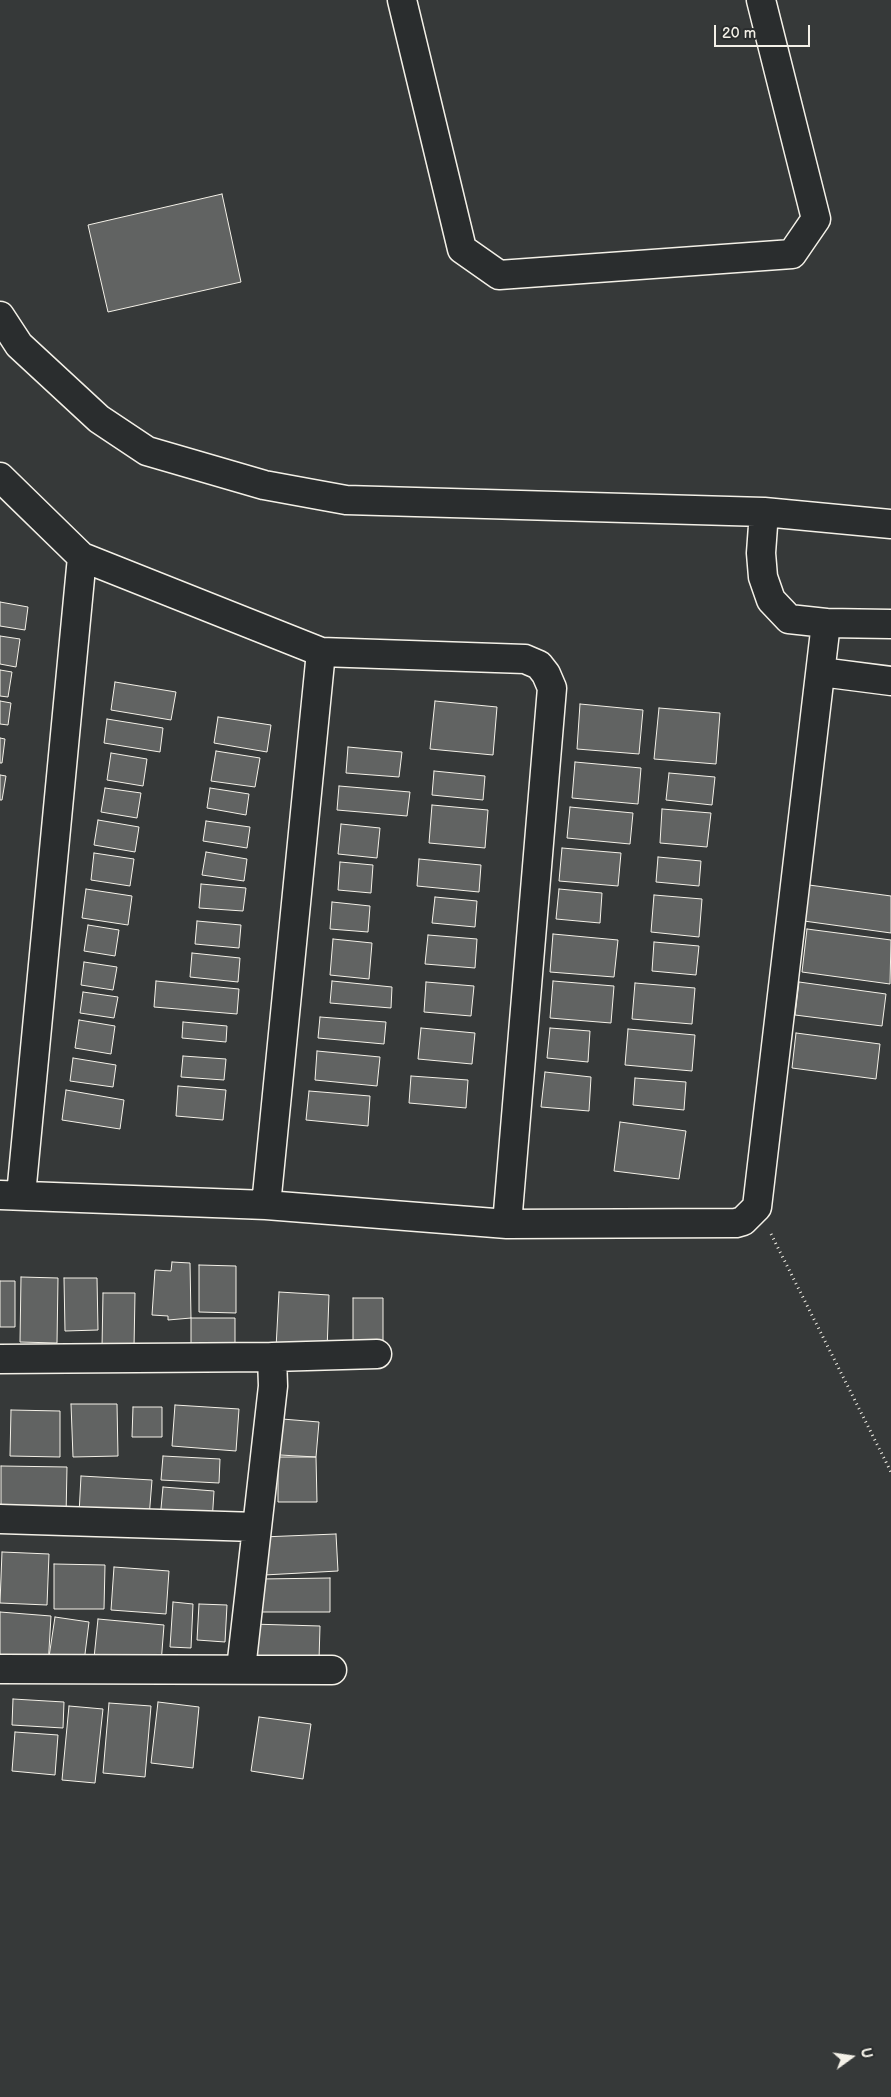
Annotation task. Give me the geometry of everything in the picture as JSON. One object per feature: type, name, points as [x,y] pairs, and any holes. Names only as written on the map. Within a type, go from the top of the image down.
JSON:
[{"type":"street","points":[[402,0],[462,249],[499,276],[792,254],[816,219],[761,0]]},
{"type":"street","points":[[0,316],[19,345],[99,419],[147,451],[264,485],[346,500],[764,512],[891,524]]},
{"type":"street","points":[[0,476],[82,557],[321,652],[525,660],[539,665],[546,674],[552,688],[508,1224]]},
{"type":"street","points":[[764,512],[761,553],[763,578],[771,600],[789,619],[826,623],[891,624]]},
{"type":"street","points":[[82,557],[10,1195],[266,1205],[508,1224],[736,1223],[743,1221],[757,1208],[826,623]]},
{"type":"street","points":[[266,1205],[321,652]]},
{"type":"street","points":[[821,672],[891,681]]},
{"type":"street","points":[[0,1359],[377,1354]]},
{"type":"street","points":[[241,1669],[273,1386],[272,1356]]},
{"type":"street","points":[[0,1519],[256,1527]]},
{"type":"street","points":[[0,1669],[332,1670]]},
{"type":"path","points":[[757,1208],[891,1472]]},
{"type":"building","points":[[222,194],[241,282],[108,312],[88,225]]},
{"type":"building","points":[[0,602],[28,607],[25,630],[0,626]]},
{"type":"building","points":[[0,636],[20,639],[16,667],[0,664]]},
{"type":"building","points":[[0,670],[12,672],[8,697],[0,696]]},
{"type":"building","points":[[115,682],[176,692],[171,720],[111,710]]},
{"type":"building","points":[[0,701],[11,703],[8,725],[0,724]]},
{"type":"building","points":[[435,701],[497,707],[493,755],[430,749]]},
{"type":"building","points":[[580,704],[643,710],[639,754],[577,749]]},
{"type":"building","points":[[659,708],[720,713],[716,764],[654,759]]},
{"type":"building","points":[[218,717],[271,725],[267,752],[214,743]]},
{"type":"building","points":[[107,719],[163,728],[160,752],[104,743]]},
{"type":"building","points":[[0,738],[5,739],[2,763],[0,763]]},
{"type":"building","points":[[348,747],[402,752],[399,777],[346,773]]},
{"type":"building","points":[[216,751],[260,758],[255,787],[211,781]]},
{"type":"building","points":[[111,753],[147,759],[143,786],[107,780]]},
{"type":"building","points":[[575,762],[641,768],[638,804],[572,798]]},
{"type":"building","points":[[434,771],[485,776],[483,800],[432,795]]},
{"type":"building","points":[[669,773],[715,777],[712,805],[666,800]]},
{"type":"building","points":[[0,775],[6,776],[2,800],[0,800]]},
{"type":"building","points":[[339,786],[410,792],[407,816],[337,810]]},
{"type":"building","points":[[105,788],[141,793],[137,818],[101,812]]},
{"type":"building","points":[[210,788],[249,794],[246,815],[207,808]]},
{"type":"building","points":[[432,805],[488,810],[485,848],[429,843]]},
{"type":"building","points":[[570,807],[633,813],[630,844],[567,838]]},
{"type":"building","points":[[662,809],[711,813],[707,847],[660,843]]},
{"type":"building","points":[[98,820],[139,827],[135,852],[94,845]]},
{"type":"building","points":[[206,821],[250,827],[247,848],[203,841]]},
{"type":"building","points":[[341,824],[380,828],[377,858],[338,854]]},
{"type":"building","points":[[562,848],[621,853],[618,886],[559,881]]},
{"type":"building","points":[[206,852],[247,859],[244,881],[202,875]]},
{"type":"building","points":[[94,853],[134,859],[130,886],[91,880]]},
{"type":"building","points":[[658,857],[701,861],[699,886],[656,882]]},
{"type":"building","points":[[419,859],[481,865],[479,892],[417,886]]},
{"type":"building","points":[[340,862],[373,865],[371,893],[338,890]]},
{"type":"building","points":[[201,884],[246,888],[243,911],[199,908]]},
{"type":"building","points":[[809,885],[891,896],[891,933],[804,921]]},
{"type":"building","points":[[86,889],[132,896],[128,925],[82,918]]},
{"type":"building","points":[[559,889],[602,893],[600,923],[556,919]]},
{"type":"building","points":[[654,895],[702,899],[699,937],[651,932]]},
{"type":"building","points":[[435,897],[477,901],[475,927],[432,923]]},
{"type":"building","points":[[332,902],[370,906],[368,932],[330,929]]},
{"type":"building","points":[[197,921],[241,925],[239,948],[195,944]]},
{"type":"building","points":[[88,925],[119,930],[115,956],[84,951]]},
{"type":"building","points":[[807,929],[891,940],[890,984],[802,972]]},
{"type":"building","points":[[553,934],[618,940],[614,977],[550,972]]},
{"type":"building","points":[[428,935],[477,939],[475,968],[425,964]]},
{"type":"building","points":[[333,939],[372,943],[369,979],[330,975]]},
{"type":"building","points":[[654,942],[699,946],[696,975],[652,971]]},
{"type":"building","points":[[192,953],[240,958],[238,982],[190,977]]},
{"type":"building","points":[[84,962],[117,967],[113,990],[81,985]]},
{"type":"building","points":[[156,981],[239,989],[237,1014],[154,1007]]},
{"type":"building","points":[[332,981],[392,987],[391,1008],[330,1003]]},
{"type":"building","points":[[553,981],[614,986],[611,1023],[550,1018]]},
{"type":"building","points":[[426,982],[474,986],[471,1016],[424,1012]]},
{"type":"building","points":[[799,982],[886,994],[882,1026],[795,1015]]},
{"type":"building","points":[[635,983],[695,988],[692,1024],[632,1019]]},
{"type":"building","points":[[83,992],[118,997],[114,1018],[80,1013]]},
{"type":"building","points":[[320,1017],[386,1022],[384,1044],[318,1038]]},
{"type":"building","points":[[79,1020],[115,1026],[111,1054],[75,1048]]},
{"type":"building","points":[[183,1022],[227,1026],[226,1042],[182,1038]]},
{"type":"building","points":[[421,1028],[475,1033],[472,1064],[418,1059]]},
{"type":"building","points":[[550,1028],[590,1031],[588,1062],[547,1058]]},
{"type":"building","points":[[628,1029],[695,1035],[692,1071],[625,1065]]},
{"type":"building","points":[[796,1033],[880,1044],[876,1079],[792,1068]]},
{"type":"building","points":[[317,1051],[380,1057],[377,1086],[315,1080]]},
{"type":"building","points":[[183,1056],[226,1059],[224,1080],[181,1077]]},
{"type":"building","points":[[73,1058],[116,1065],[113,1087],[70,1081]]},
{"type":"building","points":[[545,1072],[591,1077],[589,1111],[541,1107]]},
{"type":"building","points":[[411,1076],[468,1080],[466,1108],[409,1103]]},
{"type":"building","points":[[635,1078],[686,1082],[684,1110],[633,1105]]},
{"type":"building","points":[[178,1086],[226,1090],[223,1120],[176,1116]]},
{"type":"building","points":[[66,1090],[124,1100],[120,1129],[62,1120]]},
{"type":"building","points":[[309,1091],[370,1096],[368,1126],[306,1120]]},
{"type":"building","points":[[620,1122],[686,1131],[679,1179],[614,1171]]},
{"type":"building","points":[[172,1262],[190,1263],[191,1318],[168,1320],[168,1316],[152,1315],[155,1270],[171,1271]]},
{"type":"building","points":[[199,1265],[236,1266],[236,1313],[199,1312]]},
{"type":"building","points":[[21,1277],[58,1278],[57,1343],[20,1342]]},
{"type":"building","points":[[64,1278],[97,1278],[98,1330],[65,1331]]},
{"type":"building","points":[[0,1281],[15,1281],[15,1327],[0,1327]]},
{"type":"building","points":[[279,1292],[329,1295],[327,1351],[276,1348]]},
{"type":"building","points":[[103,1293],[135,1293],[134,1348],[102,1347]]},
{"type":"building","points":[[353,1298],[383,1298],[383,1342],[353,1342]]},
{"type":"building","points":[[191,1318],[235,1318],[235,1347],[191,1347]]},
{"type":"building","points":[[71,1404],[117,1404],[118,1456],[73,1457]]},
{"type":"building","points":[[175,1405],[239,1409],[236,1451],[172,1446]]},
{"type":"building","points":[[133,1407],[162,1407],[162,1437],[132,1437]]},
{"type":"building","points":[[11,1410],[60,1411],[60,1457],[10,1456]]},
{"type":"building","points":[[282,1419],[319,1422],[316,1457],[280,1455]]},
{"type":"building","points":[[163,1456],[220,1459],[219,1483],[161,1480]]},
{"type":"building","points":[[278,1457],[316,1457],[317,1502],[278,1502]]},
{"type":"building","points":[[1,1466],[67,1467],[66,1517],[1,1517]]},
{"type":"building","points":[[81,1476],[152,1480],[149,1518],[79,1514]]},
{"type":"building","points":[[163,1487],[214,1491],[212,1523],[160,1519]]},
{"type":"building","points":[[336,1534],[338,1571],[264,1575],[262,1537]]},
{"type":"building","points":[[2,1552],[49,1554],[47,1605],[0,1603]]},
{"type":"building","points":[[54,1564],[105,1565],[104,1609],[54,1609]]},
{"type":"building","points":[[114,1567],[169,1571],[166,1614],[111,1610]]},
{"type":"building","points":[[330,1578],[330,1612],[261,1612],[261,1579]]},
{"type":"building","points":[[173,1602],[193,1604],[191,1648],[170,1647]]},
{"type":"building","points":[[199,1604],[227,1605],[225,1642],[197,1640]]},
{"type":"building","points":[[0,1612],[51,1616],[48,1667],[0,1663]]},
{"type":"building","points":[[55,1617],[89,1622],[84,1662],[49,1657]]},
{"type":"building","points":[[98,1619],[164,1625],[161,1664],[94,1658]]},
{"type":"building","points":[[251,1624],[320,1626],[319,1660],[250,1658]]},
{"type":"building","points":[[13,1699],[64,1702],[63,1728],[12,1725]]},
{"type":"building","points":[[158,1702],[199,1707],[193,1768],[151,1763]]},
{"type":"building","points":[[109,1703],[151,1706],[145,1777],[103,1773]]},
{"type":"building","points":[[69,1706],[103,1709],[95,1783],[62,1780]]},
{"type":"building","points":[[259,1717],[311,1724],[303,1779],[251,1771]]},
{"type":"building","points":[[15,1732],[58,1735],[55,1775],[12,1771]]}]
